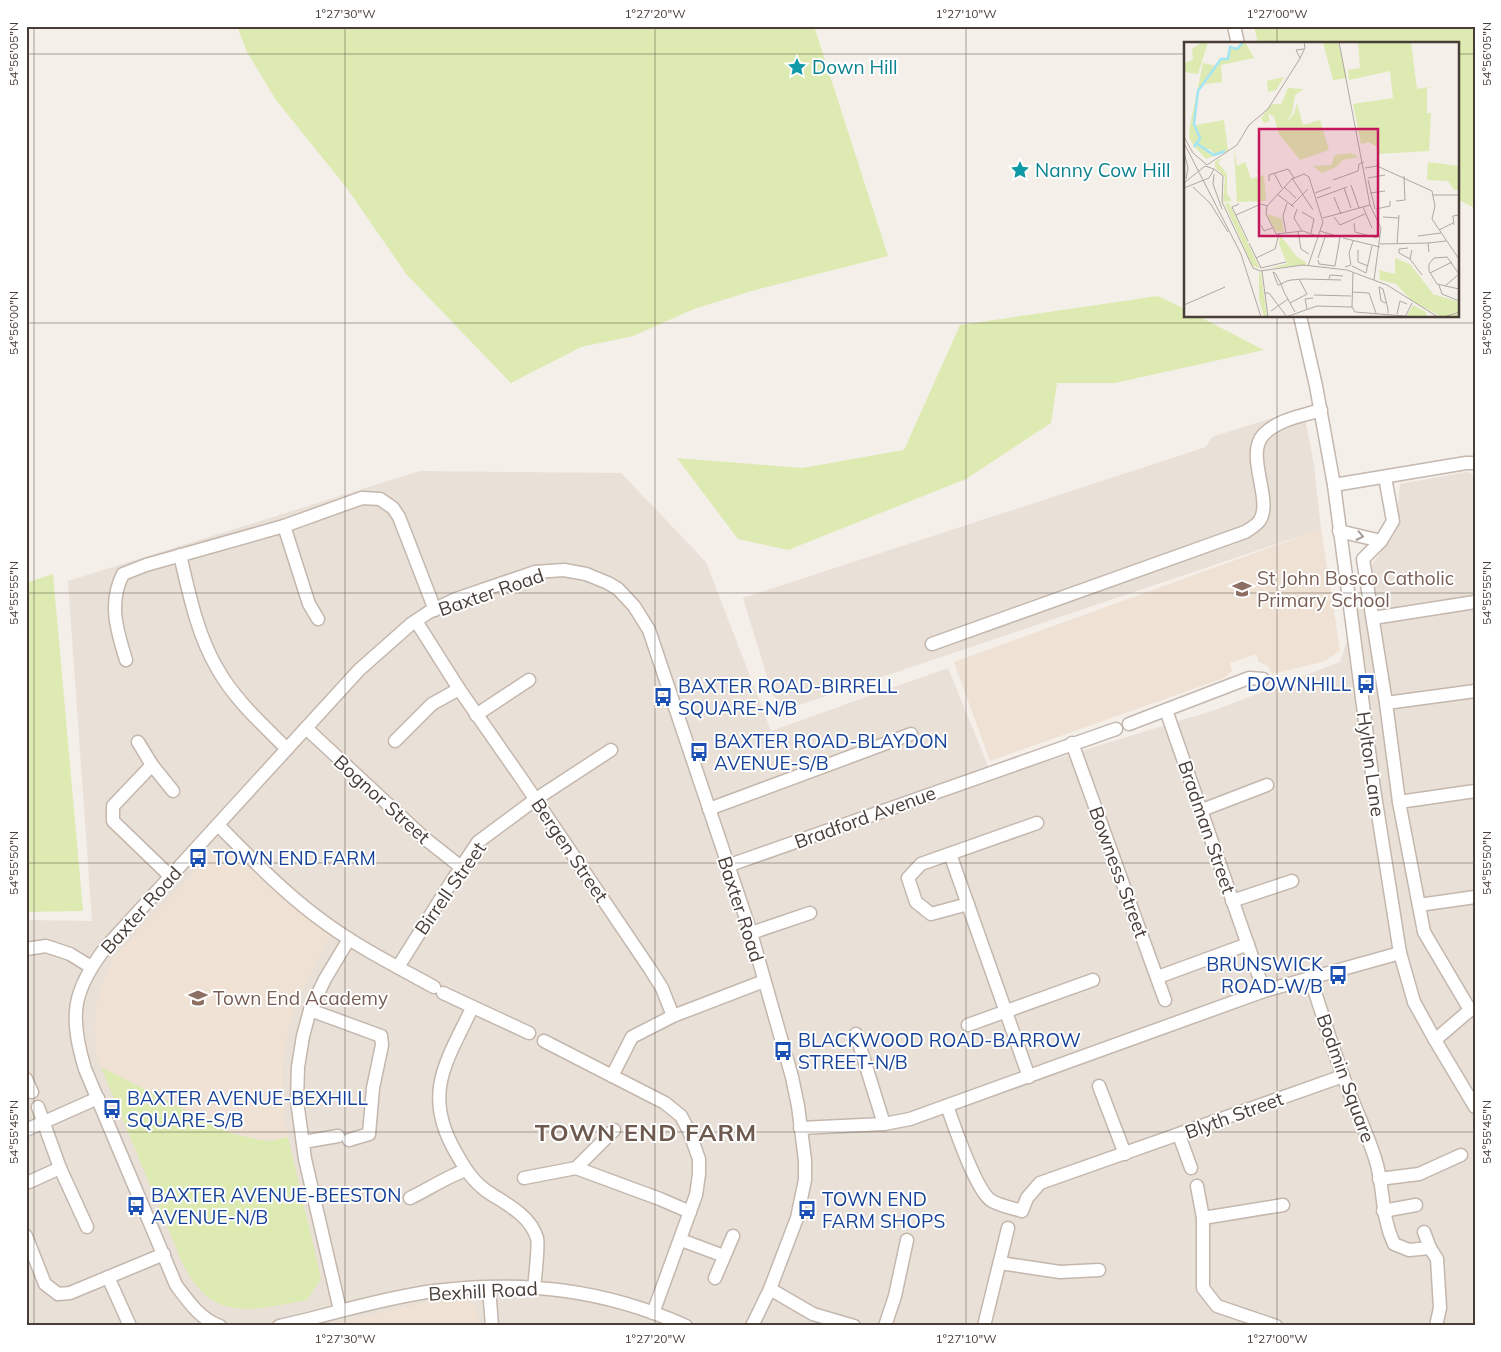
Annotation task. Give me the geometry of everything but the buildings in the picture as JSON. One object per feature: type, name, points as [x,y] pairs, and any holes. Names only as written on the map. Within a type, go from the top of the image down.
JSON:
[{"type":"street","points":[[1234,26],[1238,42]]},
{"type":"street","name":"Hylton Lane","points":[[1300,318],[1321,410],[1334,486],[1374,789],[1400,953],[1414,1002],[1475,1107]]},
{"type":"street","points":[[932,644],[1246,532],[1260,520],[1263,511],[1257,456],[1258,445],[1264,434],[1281,422],[1321,410]]},
{"type":"street","points":[[1334,486],[1475,463]]},
{"type":"street","points":[[1385,477],[1393,521],[1382,541],[1363,559],[1386,703],[1399,802],[1424,932],[1472,1009],[1435,1040]]},
{"type":"street","points":[[126,660],[116,627],[114,604],[117,586],[123,574],[146,565],[284,526],[362,498],[380,499],[393,508],[399,516],[435,610]]},
{"type":"street","points":[[284,526],[309,604],[318,619]]},
{"type":"street","points":[[1339,532],[1382,541]]},
{"type":"street","points":[[180,555],[194,613],[216,667],[236,696],[287,748]]},
{"type":"street","name":"Baxter Road","points":[[91,967],[106,947],[359,670],[416,621],[456,599],[535,572],[564,570],[586,574],[608,582],[618,589],[634,606],[649,630],[751,933],[792,1077],[798,1106],[804,1160],[804,1180],[801,1199],[795,1226],[770,1289],[752,1326]]},
{"type":"street","points":[[1373,618],[1475,602]]},
{"type":"street","name":"Bergen Street","points":[[416,621],[476,715],[536,799],[650,969],[662,988],[673,1016]]},
{"type":"street","points":[[1129,724],[1249,678],[1263,680]]},
{"type":"street","points":[[476,715],[529,680]]},
{"type":"street","points":[[395,741],[432,704],[459,689]]},
{"type":"street","points":[[1386,703],[1475,691]]},
{"type":"street","name":"Bradman Street","points":[[1166,710],[1264,992]]},
{"type":"street","name":"Bognor Street","points":[[306,728],[423,838],[461,867]]},
{"type":"street","name":"Bradford Avenue","points":[[727,866],[1116,729]]},
{"type":"street","points":[[709,808],[911,734]]},
{"type":"street","points":[[138,742],[152,765],[173,791]]},
{"type":"street","name":"Bowness Street","points":[[1072,743],[1165,1000]]},
{"type":"street","name":"Birrell Street","points":[[398,967],[478,842],[536,799],[611,750]]},
{"type":"street","points":[[152,765],[113,806],[113,821],[171,877]]},
{"type":"street","points":[[1202,810],[1267,785]]},
{"type":"street","points":[[1399,802],[1475,791]]},
{"type":"street","points":[[968,904],[931,914],[916,902],[908,878],[921,864],[1037,823]]},
{"type":"street","points":[[218,825],[282,889],[349,939],[472,1008],[529,1033]]},
{"type":"street","points":[[950,854],[1030,1076]]},
{"type":"street","points":[[1232,901],[1292,881]]},
{"type":"street","points":[[1420,905],[1475,897]]},
{"type":"street","points":[[751,933],[810,913]]},
{"type":"street","points":[[340,1310],[305,1159],[297,1101],[298,1067],[310,1010],[324,979],[349,939]]},
{"type":"street","points":[[1158,977],[1248,944]]},
{"type":"street","points":[[26,949],[46,946],[70,954],[91,967],[79,992],[75,1016],[76,1041],[84,1069],[98,1098],[176,1285],[195,1310],[213,1324],[220,1326]]},
{"type":"street","points":[[800,1128],[884,1124],[910,1119],[1264,992],[1400,953]]},
{"type":"street","name":"Bodmin Square","points":[[1310,978],[1343,1076],[1376,1159],[1383,1211],[1388,1231],[1394,1244],[1409,1250],[1430,1248]]},
{"type":"street","points":[[968,1026],[1093,980]]},
{"type":"street","points":[[612,1076],[632,1037],[673,1016],[764,981]]},
{"type":"street","points":[[472,1008],[441,1077],[438,1100],[441,1118],[447,1137],[468,1175],[486,1191],[510,1205],[527,1221],[537,1238],[534,1288]]},
{"type":"street","points":[[303,1142],[369,1134],[372,1088],[382,1045],[381,1036],[310,1010]]},
{"type":"street","points":[[856,1034],[884,1124]]},
{"type":"street","points":[[544,1041],[665,1103],[681,1116],[689,1131],[699,1159],[696,1195],[653,1313]]},
{"type":"street","name":"Blyth Street","points":[[947,1106],[970,1167],[991,1200],[1022,1211],[1027,1198],[1040,1183],[1343,1076]]},
{"type":"street","points":[[26,1078],[32,1092]]},
{"type":"street","points":[[1099,1086],[1125,1154]]},
{"type":"street","points":[[26,1130],[98,1098]]},
{"type":"street","points":[[38,1107],[60,1168],[87,1227]]},
{"type":"street","points":[[576,1168],[614,1130]]},
{"type":"street","points":[[1178,1134],[1191,1168]]},
{"type":"street","points":[[1379,1179],[1419,1174],[1461,1154]]},
{"type":"street","points":[[29,1182],[60,1168]]},
{"type":"street","points":[[524,1178],[576,1168],[690,1212]]},
{"type":"street","points":[[410,1198],[433,1187],[448,1176],[466,1170]]},
{"type":"street","points":[[1197,1186],[1203,1218],[1203,1288],[1217,1306],[1269,1325]]},
{"type":"street","points":[[1203,1218],[1283,1205]]},
{"type":"street","points":[[1383,1211],[1416,1205]]},
{"type":"street","points":[[984,1326],[1008,1228]]},
{"type":"street","points":[[1424,1232],[1430,1248],[1437,1259],[1440,1308],[1436,1326]]},
{"type":"street","points":[[26,1236],[45,1284],[58,1294],[70,1293],[164,1254]]},
{"type":"street","points":[[715,1278],[733,1236]]},
{"type":"street","points":[[681,1240],[724,1256]]},
{"type":"street","points":[[885,1326],[895,1296],[907,1240]]},
{"type":"street","points":[[1000,1263],[1060,1272],[1099,1270]]},
{"type":"street","points":[[108,1277],[130,1326]]},
{"type":"street","points":[[489,1288],[492,1326]]},
{"type":"street","name":"Bexhill Road","points":[[279,1326],[308,1320],[340,1310],[434,1291],[489,1288],[549,1288],[587,1294],[630,1304],[686,1326]]},
{"type":"street","points":[[770,1289],[813,1314],[837,1324],[854,1326]]},
{"type":"shaded area","points":[[1303,408],[1314,465],[1321,529],[787,709],[773,696],[743,598],[1206,447],[1212,437]]},
{"type":"shaded area","points":[[420,471],[621,473],[706,562],[771,731],[948,668],[993,778],[1218,709],[1340,662],[1373,563],[1395,533],[1400,484],[1467,472],[1475,475],[1475,1326],[26,1326],[26,920],[92,921],[68,581]]},
{"type":"shaded area","name":"St John Bosco Catholic Primary School","points":[[1321,529],[1340,650],[1325,661],[1272,674],[1268,666],[1259,662],[1256,654],[1230,663],[1232,671],[1224,678],[990,761],[954,662]]},
{"type":"shaded area","name":"Town End Academy","points":[[217,848],[231,850],[298,911],[330,936],[309,975],[296,1005],[287,1036],[282,1071],[282,1100],[288,1137],[282,1139],[260,1140],[233,1134],[101,1067],[96,1056],[94,1025],[99,991],[114,957]]},
{"type":"shaded area","points":[[466,1299],[477,1309],[479,1326],[319,1326],[428,1302]]},
{"type":"green space","points":[[237,26],[814,26],[888,256],[755,290],[694,309],[633,336],[581,347],[511,383],[407,275],[346,187],[276,100],[247,52]]},
{"type":"green space","points":[[1254,26],[1475,26],[1475,208],[1458,200],[1458,42],[1258,42]]},
{"type":"green space","points":[[1158,296],[1184,309],[1184,318],[1202,318],[1264,350],[1115,383],[1057,383],[1051,423],[966,479],[788,550],[738,539],[677,458],[802,468],[904,450],[960,325]]},
{"type":"green space","points":[[53,574],[83,911],[26,912],[26,583]]},
{"type":"green space","points":[[101,1067],[233,1134],[271,1141],[288,1137],[321,1279],[307,1300],[251,1309],[235,1308],[220,1304],[206,1296],[193,1282],[182,1262]]},
{"type":"place","name":"Down Hill","points":[[797,67]]},
{"type":"place","name":"Nanny Cow Hill","points":[[1020,170]]},
{"type":"place","name":"St John Bosco Catholic Primary School","points":[[1242,589]]},
{"type":"place","name":"DOWNHILL","points":[[1366,684]]},
{"type":"place","name":"BAXTER ROAD-BIRRELL SQUARE-N/B","points":[[663,697]]},
{"type":"place","name":"BAXTER ROAD-BLAYDON AVENUE-S/B","points":[[699,752]]},
{"type":"place","name":"TOWN END FARM","points":[[198,858]]},
{"type":"place","name":"BRUNSWICK ROAD-W/B","points":[[1338,975]]},
{"type":"place","name":"Town End Academy","points":[[198,998]]},
{"type":"place","name":"BLACKWOOD ROAD-BARROW STREET-N/B","points":[[783,1051]]},
{"type":"place","name":"BAXTER AVENUE-BEXHILL SQUARE-S/B","points":[[112,1109]]},
{"type":"place","name":"BAXTER AVENUE-BEESTON AVENUE-N/B","points":[[136,1206]]},
{"type":"place","name":"TOWN END FARM SHOPS","points":[[807,1210]]},
{"type":"district","name":"TOWN END FARM","points":[[646,1132]]}]
